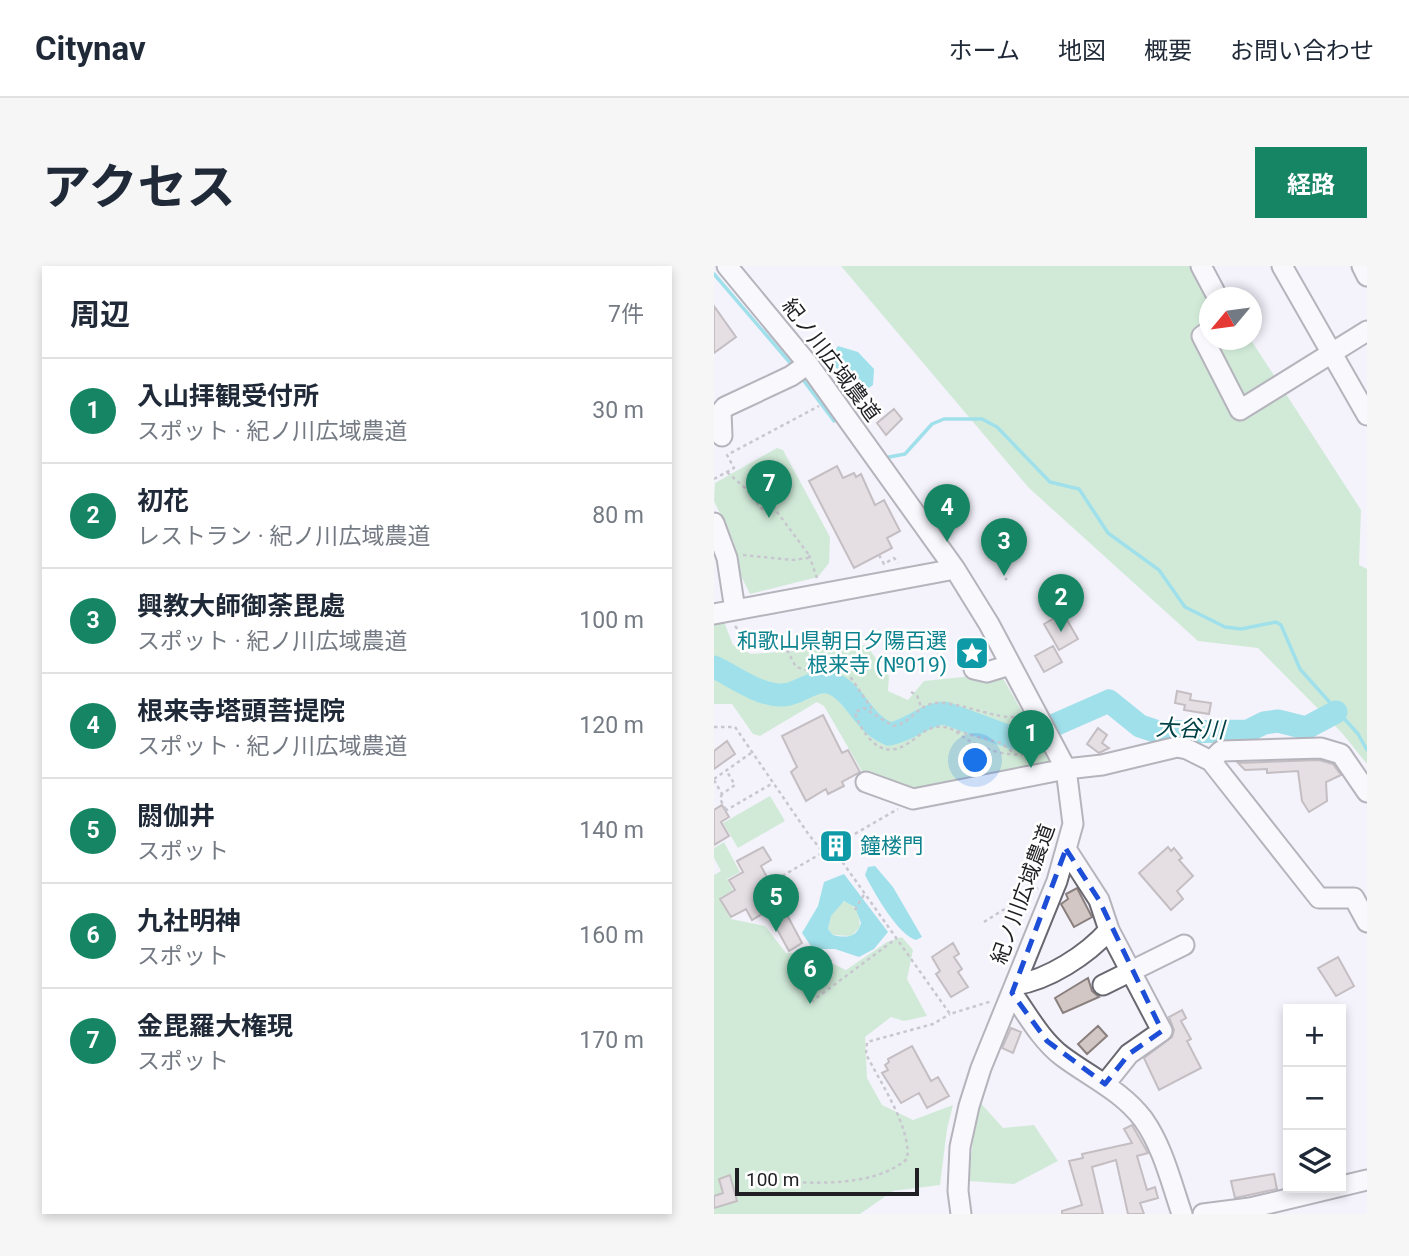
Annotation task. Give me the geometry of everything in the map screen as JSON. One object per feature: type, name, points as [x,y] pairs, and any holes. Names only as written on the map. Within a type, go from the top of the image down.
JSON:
[{"type":"street","name":"紀ノ川広域農道","points":[[727,266],[800,370],[955,569],[1066,769],[1073,824],[1058,876],[981,1068],[967,1116],[960,1147],[958,1191],[961,1214]]},
{"type":"street","points":[[1200,266],[1212,287]]},
{"type":"street","points":[[1282,266],[1367,415]]},
{"type":"street","points":[[1362,266],[1367,276]]},
{"type":"street","points":[[1209,350],[1240,410],[1367,331]]},
{"type":"street","points":[[722,436],[721,412],[725,407],[800,370]]},
{"type":"street","points":[[714,523],[724,548],[735,610]]},
{"type":"street","points":[[714,614],[955,569]]},
{"type":"street","points":[[974,668],[987,672],[1010,665]]},
{"type":"street","points":[[866,782],[913,799],[1066,769],[1102,765],[1177,747],[1187,749],[1211,761],[1319,898],[1354,898],[1367,922]]},
{"type":"street","points":[[1211,761],[1221,751],[1321,748],[1341,754],[1367,792]]},
{"type":"street","points":[[1066,849],[1099,900],[1109,930],[1162,1031],[1129,1054],[1105,1084]]},
{"type":"street","points":[[1109,930],[1099,942],[1074,959],[1012,992],[1047,1041],[1062,1056],[1105,1084],[1143,1120],[1160,1150],[1182,1214]]},
{"type":"street","points":[[1103,985],[1184,945]]},
{"type":"street","points":[[1203,1214],[1250,1208],[1367,1180]]},
{"type":"path","points":[[722,458],[825,402]]},
{"type":"path","points":[[735,453],[737,457]]},
{"type":"path","points":[[714,479],[734,468],[727,455]]},
{"type":"path","points":[[727,472],[762,509],[769,501],[809,555],[817,573],[819,595]]},
{"type":"path","points":[[724,548],[766,558],[799,559],[808,558],[809,555]]},
{"type":"path","points":[[742,641],[744,637],[762,643],[766,649],[786,648],[796,667],[817,673],[834,663],[843,666],[873,711],[884,723],[893,726],[908,721],[921,707],[950,703],[1018,718],[1045,729],[1034,753],[1015,754],[985,748],[955,731]]},
{"type":"path","points":[[911,692],[917,695],[921,707]]},
{"type":"path","points":[[873,711],[864,708],[855,712],[873,744],[882,749],[899,749],[931,729],[941,726],[1001,743],[1015,754]]},
{"type":"path","points":[[714,727],[735,727],[823,852],[841,860],[950,1014]]},
{"type":"path","points":[[722,794],[714,779],[751,753]]},
{"type":"path","points":[[726,770],[736,785],[722,794],[720,799],[726,811],[773,783]]},
{"type":"path","points":[[770,883],[907,804]]},
{"type":"path","points":[[813,858],[815,863]]},
{"type":"path","points":[[984,922],[1058,876]]},
{"type":"path","points":[[855,910],[864,895]]},
{"type":"path","points":[[811,1002],[897,938]]},
{"type":"path","points":[[761,1181],[842,1183],[897,1168],[907,1159],[909,1148],[905,1133],[866,1054],[867,1042],[933,1024],[950,1014],[1012,992]]},
{"type":"highlighted area","points":[[1066,849],[1099,900],[1162,1031],[1129,1054],[1105,1084],[1047,1041],[1012,993]]},
{"type":"green space","points":[[841,266],[1201,266],[1206,287],[1199,287],[1199,350],[1257,350],[1361,510],[1359,565],[1367,569],[1367,764],[1342,733],[1258,648],[1198,641],[1029,488]]},
{"type":"green space","points":[[777,448],[783,450],[830,537],[829,563],[818,577],[750,594],[738,570],[734,543],[714,501],[715,483]]},
{"type":"green space","points":[[723,619],[733,645],[751,654],[866,645],[889,676],[888,691],[908,700],[924,681],[1000,673],[1052,764],[915,793],[863,773],[824,706],[817,702],[760,736],[753,734],[732,704],[714,704],[714,620]]},
{"type":"green space","points":[[770,796],[785,821],[738,848],[723,823]]},
{"type":"green space","points":[[724,842],[740,872],[727,879],[733,890],[719,899],[731,919],[765,926],[786,953],[809,952],[846,970],[887,942],[902,937],[913,950],[907,979],[927,1016],[904,1021],[891,1017],[865,1037],[867,1078],[882,1105],[913,1120],[953,1105],[940,1185],[893,1191],[860,1214],[714,1214],[714,875],[721,871],[714,858],[714,848]]},
{"type":"green space","points":[[848,901],[858,911],[860,927],[851,936],[833,935],[828,929],[831,915],[839,903]]},
{"type":"green space","points":[[978,1100],[1003,1128],[1034,1125],[1058,1161],[1014,1184],[968,1181]]},
{"type":"water","points":[[838,346],[858,352],[874,369],[873,385],[858,396],[847,378],[829,361]]},
{"type":"water","points":[[875,866],[893,887],[922,937],[916,940],[909,936],[887,912],[865,875],[868,867]]},
{"type":"water","points":[[844,874],[888,932],[874,949],[859,957],[835,949],[813,949],[802,933],[818,906],[824,882]],"holes":[[[844,901],[855,907],[861,923],[857,932],[847,936],[833,935],[828,929],[831,916]]]},
{"type":"building","points":[[714,306],[736,337],[714,353]]},
{"type":"building","points":[[894,409],[902,419],[886,435],[877,423]]},
{"type":"building","points":[[837,466],[843,478],[854,473],[856,477],[861,474],[875,505],[884,500],[900,531],[887,538],[892,548],[854,568],[809,481]]},
{"type":"building","points":[[1063,613],[1078,639],[1059,650],[1044,624]]},
{"type":"building","points":[[1053,646],[1062,662],[1044,672],[1035,656]]},
{"type":"building","points":[[1177,691],[1191,694],[1190,700],[1211,703],[1209,714],[1184,710],[1185,705],[1175,703]]},
{"type":"building","points":[[823,715],[842,753],[848,750],[860,772],[842,782],[844,786],[828,794],[826,789],[806,801],[791,772],[797,767],[782,736]]},
{"type":"building","points":[[1098,728],[1107,735],[1102,743],[1109,748],[1099,753],[1087,744]]},
{"type":"building","points":[[727,741],[735,754],[714,769],[714,751]]},
{"type":"building","points":[[1319,760],[1333,764],[1341,775],[1326,782],[1327,801],[1309,812],[1302,801],[1298,771],[1267,773],[1267,769],[1245,770],[1238,763]]},
{"type":"building","points":[[722,805],[729,817],[721,822],[729,836],[714,845],[714,810]]},
{"type":"building","points":[[763,847],[771,860],[761,866],[802,943],[789,951],[767,911],[752,920],[746,909],[731,917],[720,899],[735,890],[729,880],[743,872],[737,861]]},
{"type":"building","points":[[1168,847],[1171,851],[1174,848],[1182,858],[1179,860],[1193,876],[1177,891],[1183,899],[1171,910],[1139,873]]},
{"type":"building","points":[[1077,888],[1092,917],[1074,927],[1061,904],[1068,899],[1066,894]]},
{"type":"building","points":[[953,943],[959,954],[954,957],[962,969],[958,972],[968,987],[951,997],[936,974],[940,971],[932,957]]},
{"type":"building","points":[[1338,957],[1354,986],[1336,996],[1318,968]]},
{"type":"building","points":[[1088,978],[1092,991],[1099,997],[1063,1013],[1055,998]]},
{"type":"building","points":[[1182,1010],[1186,1018],[1181,1021],[1191,1039],[1187,1041],[1201,1068],[1159,1090],[1144,1058],[1172,1037],[1174,1030],[1169,1017]]},
{"type":"building","points":[[1098,1026],[1107,1036],[1087,1054],[1078,1044]]},
{"type":"building","points":[[1011,1028],[1021,1032],[1013,1053],[1002,1048]]},
{"type":"building","points":[[912,1046],[931,1081],[938,1077],[949,1096],[927,1108],[919,1093],[901,1103],[882,1073],[888,1070],[885,1065],[889,1062],[888,1059]]},
{"type":"building","points":[[1132,1125],[1148,1153],[1137,1156],[1147,1190],[1155,1187],[1158,1198],[1140,1203],[1144,1214],[1128,1214],[1116,1160],[1092,1167],[1103,1214],[1062,1214],[1062,1211],[1082,1205],[1069,1161],[1083,1158],[1082,1154],[1132,1143],[1124,1129]]},
{"type":"building","points":[[1274,1174],[1277,1189],[1235,1198],[1231,1181]]},
{"type":"building","points":[[730,1175],[737,1201],[714,1208],[714,1196],[723,1193],[719,1179]]},
{"type":"waterway","points":[[714,274],[792,365]]},
{"type":"waterway","points":[[801,377],[834,421]]},
{"type":"waterway","points":[[889,457],[905,454],[932,424],[944,419],[982,419],[997,427],[1050,482],[1079,489],[1108,533],[1159,570],[1185,607],[1225,627],[1241,629],[1276,622],[1281,625],[1300,669],[1358,734],[1367,750]]},
{"type":"waterway","name":"大谷川","points":[[714,667],[750,687],[770,694],[789,694],[823,682],[834,684],[848,695],[872,723],[889,734],[904,730],[930,716],[945,713],[1013,738],[1025,738],[1109,701],[1140,726],[1158,732],[1248,731],[1264,723],[1278,721],[1306,728],[1336,712]]},
{"type":"place","name":"金毘羅大権現","points":[[769,518]]},
{"type":"place","name":"根来寺塔頭菩提院","points":[[947,542]]},
{"type":"place","name":"興教大師御荼毘處","points":[[1004,576]]},
{"type":"place","name":"初花","points":[[1061,632]]},
{"type":"place","name":"和歌山県朝日夕陽百選 根来寺 (№019)","points":[[972,653]]},
{"type":"place","name":"入山拝観受付所","points":[[1031,768]]},
{"type":"place","name":"鐘楼門","points":[[836,846]]},
{"type":"place","name":"閼伽井","points":[[776,932]]},
{"type":"place","name":"九社明神","points":[[810,1004]]}]
